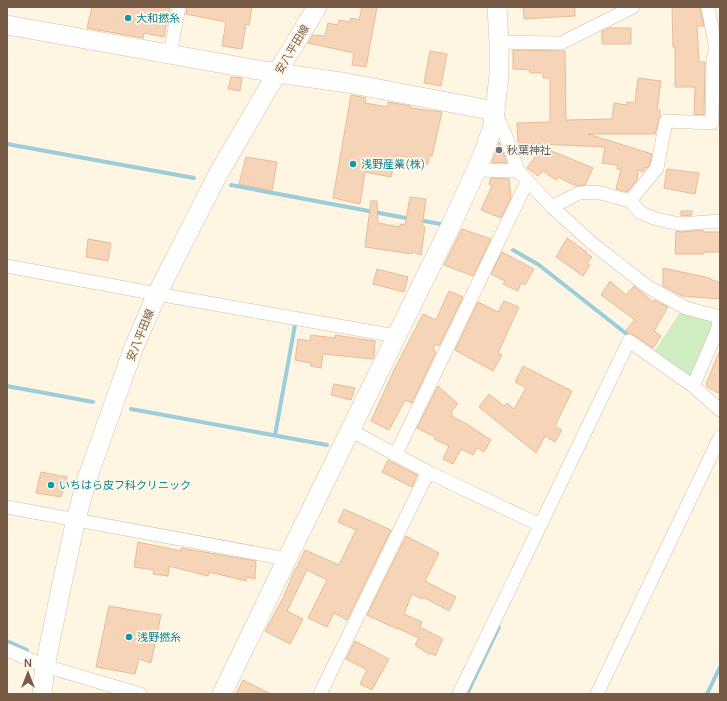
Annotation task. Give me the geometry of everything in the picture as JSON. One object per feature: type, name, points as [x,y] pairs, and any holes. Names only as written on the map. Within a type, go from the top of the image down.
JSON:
[{"type":"street","points":[[170,54],[179,7]]},
{"type":"street","name":"安八平田線","points":[[42,694],[45,666],[76,519],[89,472],[134,347],[157,294],[217,176],[317,7]]},
{"type":"street","points":[[222,694],[454,219],[476,170],[492,129],[495,111],[499,75],[499,42],[496,7]]},
{"type":"street","points":[[499,42],[561,43],[632,7]]},
{"type":"street","points":[[630,201],[657,168],[666,121],[712,123],[713,59],[718,49],[708,7]]},
{"type":"street","points":[[7,25],[277,73],[347,83],[495,111]]},
{"type":"street","points":[[495,111],[518,171],[552,207],[593,244],[648,287],[686,308],[720,317],[717,331],[693,386]]},
{"type":"street","points":[[476,170],[518,171]]},
{"type":"street","points":[[396,454],[527,182]]},
{"type":"street","points":[[552,207],[578,193],[597,192],[630,201],[641,213],[656,220],[680,224],[720,221]]},
{"type":"street","points":[[7,266],[396,336]]},
{"type":"street","points":[[459,694],[629,341],[693,386],[720,410]]},
{"type":"street","points":[[350,430],[428,472],[540,525]]},
{"type":"street","points":[[597,694],[720,437]]},
{"type":"street","points":[[320,694],[428,472]]},
{"type":"street","points":[[7,507],[287,559]]},
{"type":"street","points":[[7,650],[45,666],[140,694]]},
{"type":"green space","points":[[681,311],[710,319],[713,328],[693,376],[687,376],[654,352]]},
{"type":"building","name":"大和撚糸","points":[[92,7],[170,7],[164,37],[144,33],[143,38],[87,28]]},
{"type":"building","points":[[187,7],[252,7],[249,25],[246,24],[242,49],[222,46],[226,22],[186,14]]},
{"type":"building","points":[[362,7],[377,7],[366,67],[352,65],[354,53],[308,43],[313,35],[325,36],[328,23],[338,25],[339,20],[350,22],[351,18],[359,20]]},
{"type":"building","points":[[523,7],[575,7],[575,16],[524,19]]},
{"type":"building","points":[[672,7],[700,7],[704,26],[697,26],[699,62],[705,62],[704,115],[694,114],[695,87],[675,87],[675,47],[673,47]]},
{"type":"building","points":[[609,28],[631,28],[631,44],[602,44],[602,31]]},
{"type":"building","points":[[513,50],[565,51],[566,120],[612,119],[614,103],[627,105],[627,102],[635,103],[638,78],[661,81],[657,110],[660,110],[660,116],[655,134],[588,134],[652,154],[650,164],[647,168],[645,167],[643,172],[638,170],[637,180],[627,192],[616,189],[621,169],[617,169],[618,165],[602,163],[605,147],[518,143],[517,123],[550,122],[550,78],[543,78],[543,73],[530,73],[530,70],[513,69]]},
{"type":"building","points":[[430,51],[447,54],[441,86],[424,83]]},
{"type":"building","points":[[231,77],[242,78],[240,91],[228,89]]},
{"type":"building","points":[[351,95],[366,98],[365,103],[388,107],[388,102],[411,106],[411,108],[442,112],[432,156],[429,156],[428,164],[417,162],[417,159],[396,155],[391,177],[365,172],[360,204],[333,198]]},
{"type":"building","points":[[499,142],[507,163],[492,162]]},
{"type":"building","points":[[542,147],[593,168],[585,185],[576,186],[558,177],[556,180],[543,171],[538,176],[527,168]]},
{"type":"building","points":[[246,157],[277,162],[272,191],[239,184]]},
{"type":"building","points":[[667,169],[699,173],[695,194],[664,188]]},
{"type":"building","points":[[491,178],[509,179],[511,198],[501,218],[481,210],[492,186],[489,184]]},
{"type":"building","points":[[410,197],[426,199],[422,227],[425,227],[421,255],[413,252],[412,254],[365,247],[371,201],[377,201],[378,223],[400,227],[400,224],[405,225]]},
{"type":"building","points":[[681,211],[692,211],[692,215],[681,216]]},
{"type":"building","points":[[462,229],[491,239],[473,276],[444,265]]},
{"type":"building","points":[[703,230],[704,232],[720,232],[720,252],[704,252],[704,254],[675,254],[676,231]]},
{"type":"building","points":[[567,238],[592,257],[587,263],[590,265],[583,276],[556,257]]},
{"type":"building","points":[[88,239],[111,243],[108,261],[86,257]]},
{"type":"building","points":[[502,252],[534,269],[525,285],[521,283],[518,291],[503,284],[505,281],[491,274]]},
{"type":"building","points":[[663,268],[710,278],[720,283],[720,299],[682,296],[663,286]]},
{"type":"building","points":[[377,269],[408,277],[404,292],[373,284]]},
{"type":"building","points":[[610,281],[626,295],[634,286],[653,302],[654,300],[668,307],[654,331],[661,336],[653,348],[626,330],[635,320],[601,295]]},
{"type":"building","points":[[449,291],[463,297],[439,346],[436,344],[433,349],[436,352],[412,403],[405,400],[389,430],[371,421],[395,368],[423,314],[436,320]]},
{"type":"building","points":[[504,301],[519,307],[498,353],[502,355],[493,371],[455,350],[478,302],[498,312]]},
{"type":"building","points":[[311,335],[335,338],[335,335],[375,341],[374,357],[373,359],[323,354],[321,368],[311,366],[311,363],[295,360],[298,339],[310,341]]},
{"type":"building","points":[[720,350],[720,394],[706,386],[706,384]]},
{"type":"building","points":[[523,366],[572,391],[555,426],[562,430],[555,442],[545,436],[536,453],[479,407],[489,394],[504,406],[507,403],[514,409],[526,388],[515,382]]},
{"type":"building","points":[[334,384],[355,388],[351,400],[331,395]]},
{"type":"building","points":[[438,386],[458,404],[451,412],[453,414],[451,416],[467,424],[491,440],[484,452],[477,448],[473,455],[461,449],[453,464],[443,459],[449,446],[434,439],[435,437],[417,428]]},
{"type":"building","points":[[388,460],[417,475],[412,487],[382,472]]},
{"type":"building","name":"いちはら皮フ科クリニック","points":[[41,472],[67,477],[61,497],[36,493]]},
{"type":"building","points":[[344,509],[391,530],[347,620],[334,613],[327,627],[308,618],[327,580],[307,570],[287,611],[303,619],[290,644],[265,631],[284,596],[295,569],[305,550],[339,565],[356,530],[338,522]]},
{"type":"building","points":[[406,536],[439,553],[425,581],[456,597],[449,611],[423,597],[422,599],[412,594],[404,614],[422,622],[420,627],[443,639],[435,656],[431,653],[430,655],[415,645],[419,638],[367,615]]},
{"type":"building","points":[[138,542],[181,551],[181,548],[256,561],[255,579],[247,577],[246,581],[209,572],[208,576],[169,566],[168,576],[153,574],[154,570],[134,567]]},
{"type":"building","name":"浅野撚糸","points":[[109,606],[161,615],[151,663],[139,659],[135,674],[96,667]]},
{"type":"building","points":[[355,641],[389,659],[372,690],[360,684],[367,670],[346,659]]},
{"type":"building","points":[[243,680],[271,694],[236,694]]},
{"type":"waterway","points":[[7,144],[194,178]]},
{"type":"waterway","points":[[231,185],[411,219]]},
{"type":"waterway","points":[[418,220],[441,224]]},
{"type":"waterway","points":[[513,250],[539,265],[628,335]]},
{"type":"waterway","points":[[275,435],[295,325]]},
{"type":"waterway","points":[[7,386],[93,402]]},
{"type":"waterway","points":[[131,409],[327,445]]},
{"type":"waterway","points":[[467,694],[499,627]]},
{"type":"waterway","points":[[7,641],[27,650]]},
{"type":"waterway","points":[[707,694],[720,667]]},
{"type":"place","name":"大和撚糸","points":[[128,18]]},
{"type":"place","name":"秋葉神社","points":[[499,150]]},
{"type":"place","name":"浅野産業(株)","points":[[353,164]]},
{"type":"place","name":"いちはら皮フ科クリニック","points":[[51,485]]},
{"type":"place","name":"浅野撚糸","points":[[129,637]]}]
